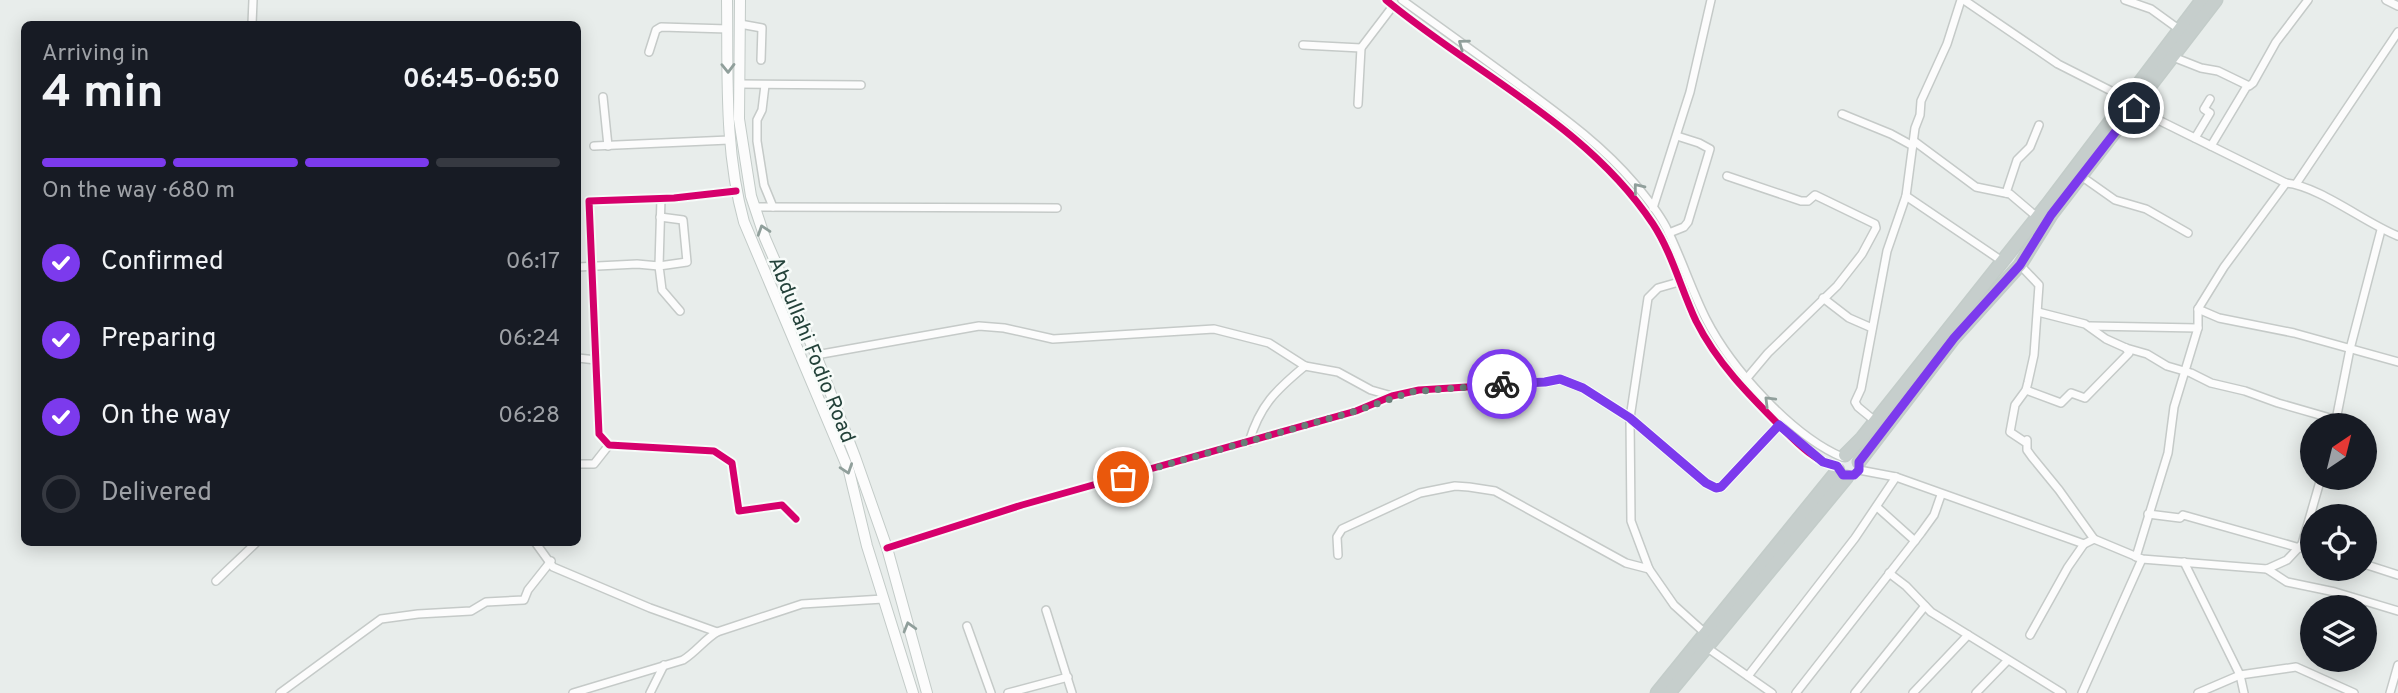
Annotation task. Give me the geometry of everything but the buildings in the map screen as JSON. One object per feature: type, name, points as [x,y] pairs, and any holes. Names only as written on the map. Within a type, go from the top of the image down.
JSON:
[{"type":"highway","points":[[1842,465],[1854,475],[1954,338],[2020,265],[2051,215],[2081,176],[2202,0]]},
{"type":"highway","points":[[1669,693],[1875,421],[2037,217],[2131,103],[2173,57],[2216,0]]},
{"type":"highway","points":[[1657,693],[1842,465],[1852,455],[1859,466]]},
{"type":"main road","name":"Abdullahi Fodio Road","points":[[727,0],[729,140],[736,191],[744,222],[849,471],[867,546],[913,693]]},
{"type":"main road","name":"Abdullahi Fodio Road","points":[[740,0],[739,119],[743,157],[755,207],[765,238],[816,355],[855,457],[887,548],[928,693]]},
{"type":"street","points":[[252,21],[253,0]]},
{"type":"street","points":[[1386,0],[1596,156],[1653,224],[1697,323],[1742,387],[1779,425],[1823,462],[1842,465]]},
{"type":"street","points":[[1402,0],[1585,134],[1619,166],[1653,208],[1669,233],[1712,331],[1747,378],[1802,432],[1842,465]]},
{"type":"street","points":[[1653,208],[1690,92],[1711,0]]},
{"type":"street","points":[[1875,421],[1855,402],[1861,389],[1887,251],[1906,196],[1922,102],[1942,58],[1962,0],[2058,64],[2195,138],[2286,183],[2296,184],[2332,201],[2381,230],[2398,236]]},
{"type":"street","points":[[2125,0],[2151,9],[2180,30]]},
{"type":"street","points":[[2211,146],[2247,86],[2253,83],[2276,42],[2308,0]]},
{"type":"street","points":[[2386,0],[2398,6]]},
{"type":"street","points":[[1357,104],[1361,48],[1393,6]]},
{"type":"street","points":[[740,24],[762,28],[761,60]]},
{"type":"street","points":[[649,52],[656,30],[661,27],[727,29]]},
{"type":"street","points":[[2296,184],[2398,32]]},
{"type":"street","points":[[1303,45],[1361,48]]},
{"type":"street","points":[[2173,57],[2201,68],[2228,74],[2247,86]]},
{"type":"street","points":[[739,84],[861,85]]},
{"type":"street","points":[[765,85],[762,110],[757,120],[757,141],[764,185],[773,207]]},
{"type":"street","points":[[603,97],[608,146]]},
{"type":"street","points":[[2195,138],[2210,113],[2204,109],[2210,99]]},
{"type":"street","points":[[1842,114],[1913,144],[1976,187],[2015,197],[2037,217]]},
{"type":"street","points":[[2006,193],[2017,160],[2030,146],[2039,125]]},
{"type":"street","points":[[1669,233],[1684,227],[1688,222],[1710,149],[1676,136]]},
{"type":"street","points":[[594,146],[729,140]]},
{"type":"street","points":[[1727,176],[1801,201],[1808,201],[1815,195],[1875,224],[1876,228],[1862,254],[1837,286],[1768,353],[1747,378]]},
{"type":"street","points":[[2081,176],[2116,200],[2146,209],[2188,233]]},
{"type":"street","points":[[2082,693],[2139,558],[2148,514],[2168,453],[2174,407],[2183,371],[2198,328],[2198,309],[2224,267],[2286,183]]},
{"type":"street","points":[[736,191],[589,201],[599,434],[609,445],[714,451],[732,463],[739,511],[782,505],[796,519]]},
{"type":"street","points":[[1906,196],[2002,261]]},
{"type":"street","points":[[661,198],[659,266],[662,290],[680,311]]},
{"type":"street","points":[[755,207],[1058,208]]},
{"type":"street","points":[[581,267],[637,264],[659,266],[687,261],[683,220],[660,217]]},
{"type":"street","points":[[2338,413],[2350,349],[2381,230]]},
{"type":"street","points":[[2020,265],[2039,285],[2038,312],[2034,355],[2026,390],[2015,405],[2010,432],[2025,442],[2027,440],[2027,450],[2094,539],[2139,558],[2267,569],[2277,566],[2300,547]]},
{"type":"street","points":[[1679,282],[1658,288],[1648,298],[1630,418],[1631,521],[1649,569],[1674,605],[1705,633]]},
{"type":"street","points":[[1823,298],[1849,318],[1872,328]]},
{"type":"street","points":[[2198,309],[2219,318],[2294,333],[2398,362]]},
{"type":"street","points":[[2038,312],[2088,326],[2198,328]]},
{"type":"street","points":[[816,355],[979,326],[1004,328],[1054,340],[1214,329],[1269,343],[1305,366],[1338,372],[1371,390],[1392,397]]},
{"type":"street","points":[[2088,326],[2106,338],[2147,354],[2167,366],[2305,413]]},
{"type":"street","points":[[2026,390],[2061,402],[2071,393],[2085,398],[2129,353],[2126,348]]},
{"type":"street","points":[[581,358],[596,360]]},
{"type":"street","points":[[1249,442],[1256,421],[1276,390],[1305,366]]},
{"type":"street","points":[[887,548],[1022,505],[1249,442],[1419,390],[1560,379],[1583,388],[1630,418],[1706,483],[1716,488],[1721,487],[1779,425]]},
{"type":"street","points":[[581,464],[594,464],[609,445]]},
{"type":"street","points":[[1859,466],[2084,544]]},
{"type":"street","points":[[1748,676],[1877,508],[1896,477]]},
{"type":"street","points":[[1338,555],[1337,537],[1342,529],[1420,493],[1455,486],[1495,491],[1626,563],[1649,569]]},
{"type":"street","points":[[1796,693],[1916,541],[1934,514],[1941,495]]},
{"type":"street","points":[[1877,508],[1916,541]]},
{"type":"street","points":[[2148,514],[2180,518],[2183,515],[2300,546]]},
{"type":"street","points":[[2030,635],[2068,567],[2084,544],[2094,539]]},
{"type":"street","points":[[216,581],[253,546]]},
{"type":"street","points":[[538,546],[553,567],[717,632]]},
{"type":"street","points":[[280,693],[381,620],[418,614],[471,611],[486,601],[524,600],[528,590],[551,561]]},
{"type":"street","points":[[2184,562],[2239,675],[2244,693]]},
{"type":"street","points":[[2377,568],[2398,575]]},
{"type":"street","points":[[2267,569],[2287,582],[2335,592],[2398,611]]},
{"type":"street","points":[[1889,573],[1943,620],[2062,693]]},
{"type":"street","points":[[573,693],[664,666],[694,654],[717,632],[802,604],[883,599]]},
{"type":"street","points":[[1855,693],[1926,606]]},
{"type":"street","points":[[1046,610],[1072,693]]},
{"type":"street","points":[[967,626],[990,693]]},
{"type":"street","points":[[1913,693],[1968,635]]},
{"type":"street","points":[[1706,647],[1772,693]]},
{"type":"street","points":[[1976,693],[2007,661]]},
{"type":"street","points":[[2390,693],[2398,665]]},
{"type":"street","points":[[650,693],[664,666]]},
{"type":"street","points":[[2198,693],[2239,675],[2296,667],[2354,693]]},
{"type":"street","points":[[1008,693],[1068,677]]},
{"type":"cycle path","points":[[1386,0],[1563,129],[1596,158],[1626,189],[1660,235],[1696,321],[1724,365],[1800,446],[1814,457],[1837,466]]},
{"type":"cycle path","points":[[736,191],[674,198],[589,201],[599,434],[609,445],[714,451],[732,463],[739,511],[782,505],[796,519]]},
{"type":"cycle path","points":[[887,548],[1022,505],[1356,411],[1392,396],[1419,390],[1560,379],[1583,388],[1630,418],[1706,483],[1716,488],[1721,487],[1779,425]]},
{"type":"way so far","points":[[1123,477],[1356,411],[1419,390],[1502,384]]},
{"type":"route","points":[[1502,384],[1560,379],[1583,388],[1630,418],[1706,483],[1716,488],[1721,487],[1779,425],[1823,462],[1837,466],[1840,473],[1851,477],[1859,470],[1859,462],[1954,338],[2020,265],[2051,215],[2134,108]]}]
